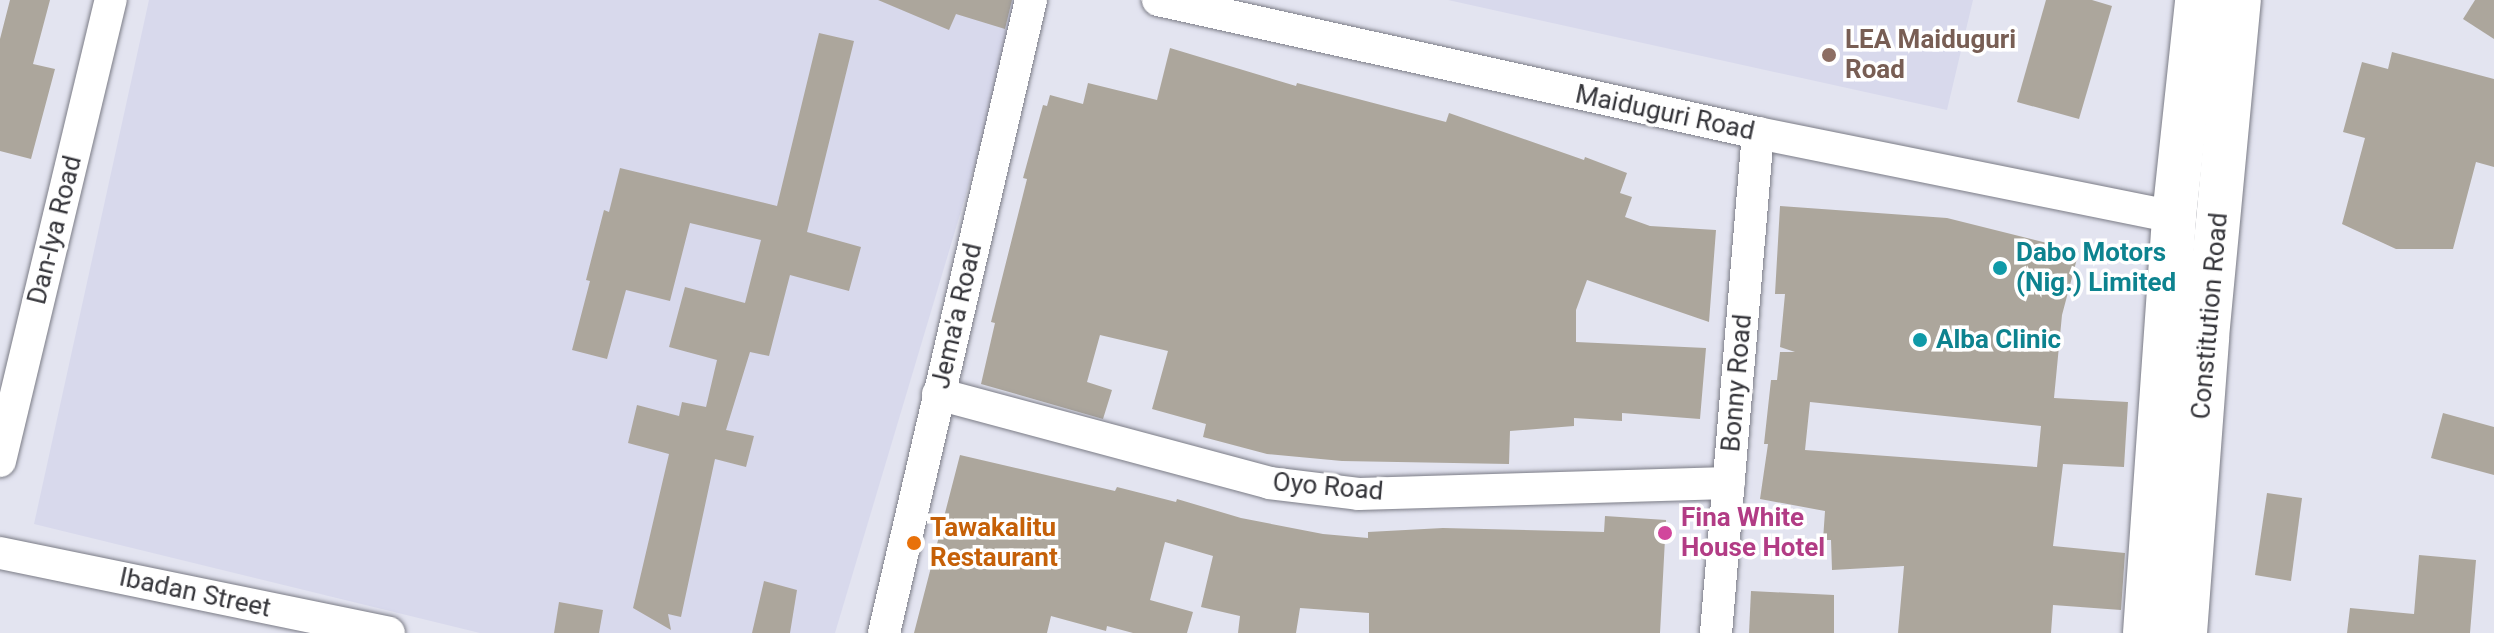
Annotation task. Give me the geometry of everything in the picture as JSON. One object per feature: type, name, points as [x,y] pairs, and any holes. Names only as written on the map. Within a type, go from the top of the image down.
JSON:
[{"type":"main road","name":"Constitution Road","points":[[2145,633],[2174,217],[2197,0]]},
{"type":"main road","name":"Constitution Road","points":[[2185,633],[2207,337],[2239,0]]},
{"type":"street","name":"Dan-Iya Road","points":[[0,461],[111,0]]},
{"type":"street","name":"Jema'a Road","points":[[884,633],[1031,0]]},
{"type":"street","name":"Maiduguri Road","points":[[1158,0],[1758,133],[2174,217]]},
{"type":"street","name":"Bonny Road","points":[[1716,633],[1758,133]]},
{"type":"street","name":"Oyo Road","points":[[938,394],[1269,483],[1358,494],[1729,483]]},
{"type":"street","name":"Ibadan Street","points":[[0,553],[389,633]]},
{"type":"shaded area","points":[[149,0],[1024,0],[835,633],[480,633],[34,524]]},
{"type":"shaded area","name":"LEA Maiduguri Road","points":[[1448,0],[1973,0],[1947,110]]},
{"type":"building","points":[[10,0],[50,0],[33,64],[55,69],[31,159],[0,151],[0,39]]},
{"type":"building","points":[[878,0],[1012,0],[1005,29],[956,14],[949,30]]},
{"type":"building","points":[[2046,0],[2092,0],[2112,6],[2079,119],[2017,102]]},
{"type":"building","points":[[2475,0],[2494,0],[2494,39],[2463,19]]},
{"type":"building","points":[[819,33],[854,41],[807,232],[861,247],[849,291],[790,275],[769,356],[750,352],[726,430],[754,436],[746,467],[715,459],[681,617],[668,614],[671,630],[633,608],[669,454],[628,443],[637,405],[679,416],[682,402],[706,407],[717,360],[669,347],[685,287],[745,303],[761,240],[690,223],[670,301],[626,290],[607,359],[572,350],[590,281],[586,280],[604,210],[609,212],[620,168],[777,206]]},
{"type":"building","points":[[1170,48],[1296,86],[1297,83],[1446,122],[1449,113],[1584,160],[1585,157],[1627,173],[1620,193],[1632,197],[1625,217],[1650,226],[1716,230],[1709,322],[1587,280],[1576,310],[1576,342],[1706,348],[1700,419],[1622,413],[1622,421],[1574,418],[1574,426],[1510,431],[1509,464],[1342,461],[1267,454],[1203,437],[1206,424],[1152,409],[1168,351],[1100,335],[1087,382],[1112,390],[1103,419],[981,384],[995,323],[991,322],[1027,179],[1023,178],[1043,105],[1047,106],[1050,95],[1083,104],[1088,83],[1157,100]]},
{"type":"building","points":[[2392,52],[2494,79],[2494,167],[2476,162],[2453,249],[2396,249],[2342,224],[2365,138],[2343,132],[2362,62],[2388,69]]},
{"type":"building","points":[[1780,206],[1947,218],[2079,251],[2062,315],[2054,398],[2128,402],[2124,467],[2063,464],[2053,546],[2125,553],[2121,610],[2053,605],[2051,633],[1898,633],[1904,566],[1832,570],[1831,540],[1823,540],[1825,511],[1760,499],[1768,444],[1764,444],[1771,380],[1777,380],[1780,352],[1795,352],[1780,347],[1785,294],[1775,294]],"holes":[[[1810,402],[2041,426],[2037,467],[1805,450]]]},
{"type":"building","points":[[2443,413],[2494,427],[2494,475],[2431,458]]},
{"type":"building","points":[[960,455],[1115,491],[1117,487],[1176,502],[1177,499],[1241,518],[1323,534],[1368,538],[1368,532],[1443,528],[1604,532],[1605,516],[1666,520],[1660,633],[1369,633],[1369,613],[1300,608],[1296,633],[1238,633],[1240,616],[1201,607],[1213,556],[1165,542],[1150,600],[1193,612],[1187,633],[1133,633],[1107,626],[1106,631],[1051,616],[1047,633],[914,633]]},
{"type":"building","points":[[2267,493],[2302,498],[2291,581],[2255,575]]},
{"type":"building","points":[[2419,555],[2476,560],[2470,633],[2347,633],[2350,608],[2414,614]]},
{"type":"building","points":[[764,581],[797,590],[790,633],[752,633]]},
{"type":"building","points":[[1751,591],[1834,595],[1834,633],[1749,633]]},
{"type":"building","points":[[559,602],[603,610],[599,633],[554,633]]},
{"type":"place","name":"LEA Maiduguri Road","points":[[1829,55]]},
{"type":"place","name":"Dabo Motors (Nig.) Limited","points":[[2000,268]]},
{"type":"place","name":"Alba Clinic","points":[[1920,340]]},
{"type":"place","name":"Fina White House Hotel","points":[[1665,533]]},
{"type":"place","name":"Tawakalitu Restaurant","points":[[914,543]]}]
